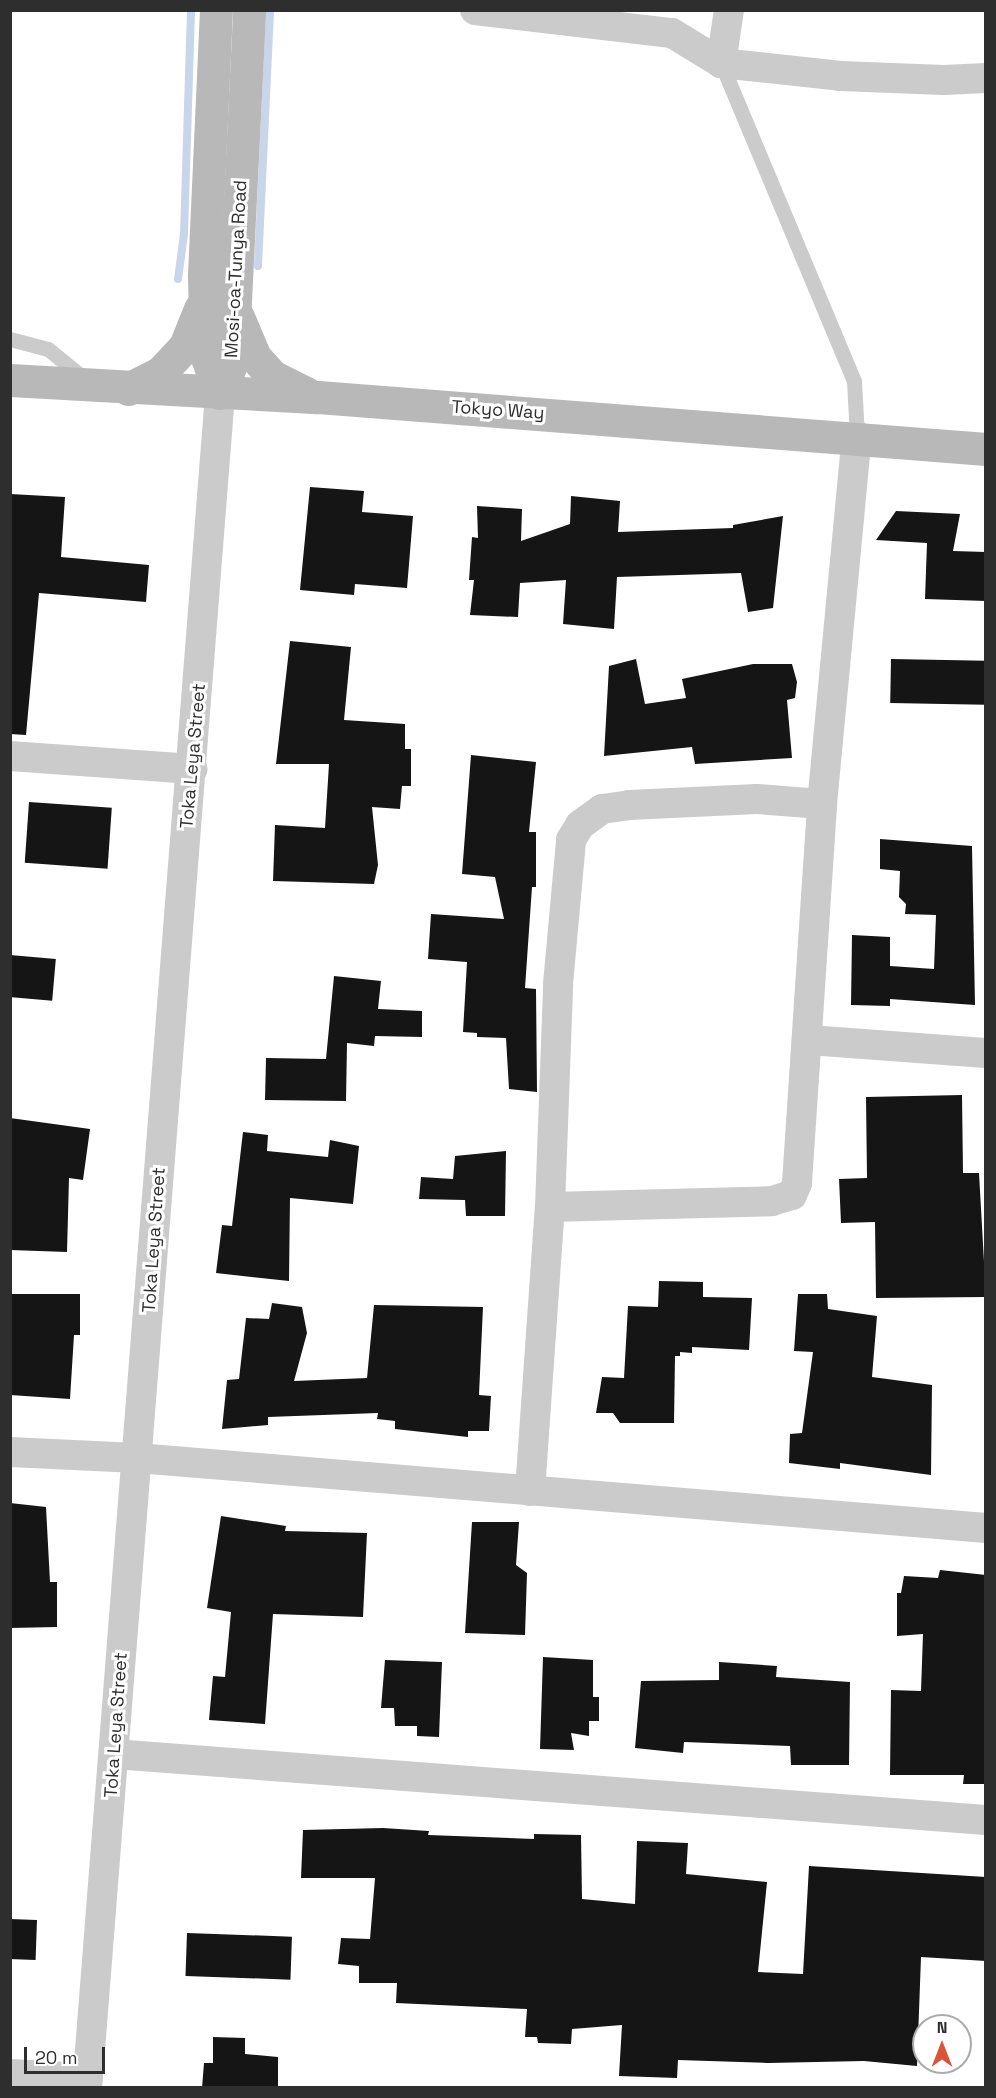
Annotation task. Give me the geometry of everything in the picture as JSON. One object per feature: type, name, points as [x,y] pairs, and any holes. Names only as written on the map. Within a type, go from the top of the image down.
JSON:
[{"type":"main road","name":"Mosi-oa-Tunya Road","points":[[216,10],[204,276],[206,355],[220,393]]},
{"type":"main road","name":"Mosi-oa-Tunya Road","points":[[220,393],[232,362],[249,10]]},
{"type":"main road","points":[[128,389],[160,373],[185,346],[199,313],[204,276]]},
{"type":"main road","points":[[236,309],[255,357],[272,376],[318,398]]},
{"type":"main road","name":"Tokyo Way","points":[[10,380],[93,387],[318,398],[856,436],[986,449]]},
{"type":"street","points":[[475,10],[672,33],[722,63],[840,76],[944,80],[986,78]]},
{"type":"street","points":[[722,63],[729,10]]},
{"type":"street","name":"Toka Leya Street","points":[[88,2083],[193,769],[220,393]]},
{"type":"street","points":[[550,1207],[772,1201],[792,1195],[801,1157],[822,804],[856,436]]},
{"type":"street","points":[[10,756],[193,769]]},
{"type":"street","points":[[530,1491],[550,1207],[566,868],[571,840],[580,825],[602,809],[629,805],[757,799],[822,804]]},
{"type":"street","points":[[809,1040],[986,1053]]},
{"type":"street","points":[[10,1452],[137,1458],[986,1528]]},
{"type":"street","points":[[114,1754],[986,1820]]},
{"type":"street","points":[[10,2074],[88,2083]]},
{"type":"lane","points":[[722,63],[854,381],[856,436]]},
{"type":"lane","points":[[10,339],[48,349],[93,387]]},
{"type":"building","points":[[310,487],[364,491],[362,512],[413,516],[407,588],[355,584],[354,595],[300,590]]},
{"type":"building","points":[[10,494],[65,497],[61,557],[149,565],[146,602],[39,593],[26,735],[10,734]]},
{"type":"building","points":[[571,496],[620,501],[618,532],[733,528],[733,525],[783,516],[773,608],[748,612],[741,573],[617,577],[614,629],[563,624],[566,580],[520,583],[518,617],[470,615],[474,580],[469,580],[472,537],[478,538],[477,506],[522,509],[521,541],[570,524]]},
{"type":"building","points":[[896,511],[960,514],[953,551],[986,552],[986,601],[925,599],[927,543],[876,540]]},
{"type":"building","points":[[290,641],[351,647],[344,720],[405,724],[405,749],[411,749],[411,786],[402,786],[400,809],[372,807],[378,865],[374,884],[273,881],[275,825],[325,828],[329,764],[276,764]]},
{"type":"building","points":[[636,659],[645,704],[686,698],[682,679],[753,664],[792,664],[797,682],[795,698],[787,700],[792,758],[695,764],[692,747],[604,756],[609,666]]},
{"type":"building","points":[[891,659],[986,661],[985,705],[890,703]]},
{"type":"building","points":[[471,755],[536,762],[529,832],[536,832],[536,887],[532,887],[525,988],[536,989],[537,1092],[509,1089],[506,1038],[477,1037],[477,1033],[463,1032],[467,962],[428,959],[431,914],[504,919],[495,877],[462,874]]},
{"type":"building","points":[[29,802],[112,808],[108,869],[25,863]]},
{"type":"building","points":[[880,839],[972,846],[975,1005],[890,999],[890,1006],[851,1005],[852,935],[890,937],[890,966],[934,969],[936,915],[905,914],[906,904],[899,897],[900,871],[880,869]]},
{"type":"building","points":[[10,955],[56,959],[52,1001],[10,997]]},
{"type":"building","points":[[334,976],[381,981],[378,1009],[422,1011],[422,1037],[375,1036],[374,1046],[347,1043],[346,1101],[265,1100],[266,1058],[326,1059]]},
{"type":"building","points":[[962,1095],[963,1173],[979,1173],[986,1297],[876,1298],[875,1222],[841,1223],[839,1179],[867,1178],[866,1097]]},
{"type":"building","points":[[10,1118],[90,1129],[83,1180],[69,1178],[67,1252],[10,1250]]},
{"type":"building","points":[[243,1132],[268,1135],[267,1151],[328,1157],[330,1140],[359,1146],[353,1204],[290,1198],[289,1281],[216,1273],[222,1225],[232,1226]]},
{"type":"building","points":[[506,1151],[505,1216],[466,1216],[465,1200],[419,1199],[421,1177],[453,1179],[455,1156]]},
{"type":"building","points":[[659,1281],[703,1282],[703,1297],[752,1298],[749,1350],[692,1347],[692,1353],[680,1352],[680,1356],[675,1356],[674,1423],[620,1423],[613,1413],[596,1413],[602,1377],[624,1378],[628,1306],[658,1307]]},
{"type":"building","points":[[10,1294],[80,1294],[80,1335],[74,1335],[70,1399],[10,1395]]},
{"type":"building","points":[[798,1294],[827,1294],[828,1309],[877,1316],[872,1377],[932,1385],[931,1475],[840,1463],[840,1469],[789,1463],[790,1434],[802,1433],[813,1352],[794,1351]]},
{"type":"building","points":[[272,1303],[302,1307],[307,1333],[294,1381],[367,1378],[374,1305],[483,1307],[479,1395],[491,1396],[489,1431],[468,1431],[468,1437],[395,1429],[395,1421],[377,1419],[378,1413],[268,1417],[268,1425],[222,1429],[227,1380],[239,1379],[246,1318],[269,1319]]},
{"type":"building","points":[[10,1503],[46,1507],[50,1582],[57,1582],[57,1627],[10,1628]]},
{"type":"building","points":[[221,1516],[286,1526],[285,1531],[367,1533],[363,1617],[273,1614],[265,1724],[209,1720],[213,1676],[225,1677],[231,1612],[207,1608]]},
{"type":"building","points":[[472,1522],[519,1522],[516,1565],[527,1573],[525,1635],[465,1633]]},
{"type":"building","points":[[940,1570],[986,1575],[986,1784],[963,1784],[964,1775],[890,1775],[891,1690],[921,1691],[923,1634],[897,1636],[897,1593],[901,1593],[904,1576],[938,1578]]},
{"type":"building","points":[[543,1657],[593,1660],[593,1697],[599,1697],[599,1721],[589,1721],[589,1736],[571,1733],[574,1750],[540,1749]]},
{"type":"building","points":[[385,1660],[442,1662],[439,1737],[417,1736],[417,1726],[395,1726],[394,1708],[381,1708]]},
{"type":"building","points":[[719,1662],[777,1666],[776,1677],[850,1682],[849,1765],[791,1765],[790,1746],[684,1742],[683,1753],[635,1748],[641,1681],[719,1680]]},
{"type":"building","points":[[383,1828],[429,1831],[428,1835],[534,1839],[534,1834],[581,1835],[582,1899],[635,1904],[637,1841],[688,1843],[686,1874],[767,1882],[758,1972],[803,1974],[809,1866],[986,1877],[986,1961],[921,1957],[919,2014],[912,2014],[912,2066],[864,2061],[768,2063],[678,2060],[677,2078],[619,2076],[622,2025],[572,2029],[571,2044],[538,2043],[537,2037],[525,2037],[527,2009],[396,2003],[397,1983],[359,1983],[359,1966],[338,1964],[341,1938],[370,1939],[375,1878],[301,1878],[303,1830]]},
{"type":"building","points":[[10,1919],[37,1920],[36,1960],[10,1959]]},
{"type":"building","points":[[187,1933],[292,1937],[290,1980],[185,1976]]},
{"type":"building","points":[[213,2037],[245,2038],[245,2054],[278,2057],[278,2088],[202,2088],[204,2063],[213,2063]]},
{"type":"waterway","points":[[178,279],[184,234],[191,10]]},
{"type":"waterway","points":[[258,266],[270,10]]}]
